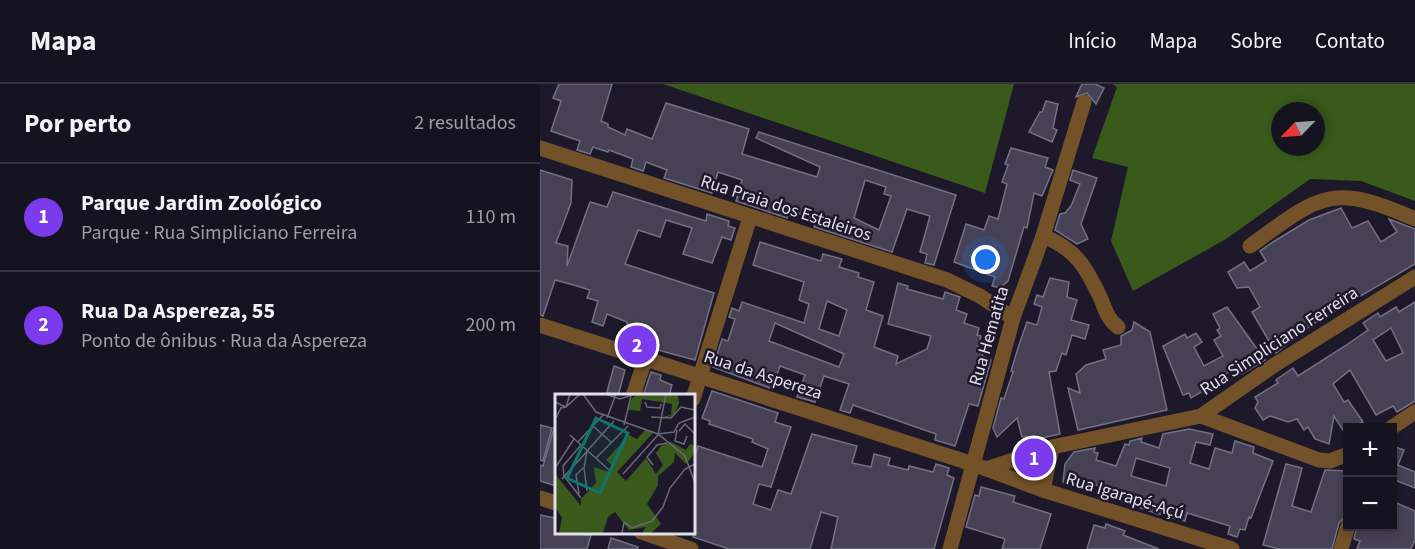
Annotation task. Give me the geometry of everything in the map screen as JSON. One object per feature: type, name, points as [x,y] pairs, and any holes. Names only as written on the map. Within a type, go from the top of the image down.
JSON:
[{"type":"street","name":"Rua Hematita","points":[[950,549],[979,467],[1012,318],[1043,236],[1084,102]]},
{"type":"street","name":"Rua Praia dos Estaleiros","points":[[540,148],[948,280],[980,296],[1012,318]]},
{"type":"street","points":[[1250,246],[1307,206],[1324,198],[1346,196],[1363,199],[1415,219]]},
{"type":"street","points":[[694,396],[750,217]]},
{"type":"street","points":[[1043,236],[1064,244],[1079,258],[1108,316],[1118,327]]},
{"type":"street","name":"Rua Simpliciano Ferreira","points":[[979,467],[1052,447],[1201,416],[1415,277]]},
{"type":"street","name":"Rua da Aspereza","points":[[540,325],[646,357],[979,467]]},
{"type":"street","points":[[634,394],[646,357]]},
{"type":"street","points":[[1397,424],[1415,412]]},
{"type":"street","points":[[1201,416],[1319,460],[1330,461],[1343,456]]},
{"type":"street","points":[[1043,490],[1052,447]]},
{"type":"street","name":"Rua Igarapé-Açú","points":[[979,467],[1043,490],[1232,549]]},
{"type":"street","points":[[540,498],[555,503]]},
{"type":"street","points":[[1341,549],[1346,531]]},
{"type":"street","points":[[650,534],[691,549]]},
{"type":"shaded area","points":[[789,498],[917,538],[914,549],[774,549]]},
{"type":"green space","points":[[663,84],[1014,84],[985,193]]},
{"type":"green space","points":[[1112,84],[1415,84],[1415,201],[1361,181],[1310,179],[1226,239],[1133,291],[1111,241],[1128,167],[1092,158],[1117,87]]},
{"type":"green space","points":[[1052,447],[1043,490],[986,469]]},
{"type":"building","points":[[559,84],[612,84],[601,121],[625,135],[627,129],[652,139],[666,103],[749,129],[742,154],[817,177],[820,167],[756,138],[759,132],[956,195],[934,265],[925,263],[927,254],[920,252],[930,216],[907,209],[892,252],[814,227],[816,219],[797,213],[796,217],[788,214],[787,218],[736,201],[742,180],[718,172],[712,193],[664,178],[667,170],[646,162],[643,171],[631,167],[633,159],[609,150],[608,152],[593,147],[590,154],[577,150],[580,141],[551,131],[561,101],[553,98]],"holes":[[[865,180],[886,187],[884,194],[891,196],[879,230],[854,218]]]},
{"type":"building","points":[[1082,84],[1095,84],[1104,88],[1096,104],[1087,93],[1076,97]]},
{"type":"building","points":[[1046,101],[1058,104],[1053,128],[1057,130],[1052,142],[1029,132]]},
{"type":"building","points":[[1011,148],[1048,158],[1045,167],[1053,170],[1042,196],[1034,193],[1027,228],[1024,227],[1008,281],[1000,288],[992,286],[995,277],[954,262],[966,224],[984,230],[989,216],[998,219],[1007,184],[1002,182],[1008,165],[1005,164]]},
{"type":"building","points":[[540,170],[572,180],[571,203],[556,243],[568,246],[567,266],[590,202],[607,207],[613,192],[706,221],[707,214],[729,221],[728,226],[735,228],[731,240],[722,237],[712,263],[683,254],[692,228],[666,220],[660,237],[638,230],[625,264],[714,293],[695,360],[658,350],[659,345],[652,342],[655,332],[636,327],[635,329],[627,322],[607,314],[603,326],[592,322],[598,301],[587,298],[590,290],[570,284],[555,280],[543,316],[540,315]]},
{"type":"building","points":[[1073,170],[1097,178],[1081,224],[1088,239],[1077,244],[1055,230],[1060,214],[1065,213],[1071,206],[1080,184],[1070,180]]},
{"type":"building","points":[[1341,208],[1352,228],[1368,221],[1381,242],[1397,232],[1389,219],[1415,229],[1415,264],[1313,324],[1276,353],[1252,312],[1260,307],[1249,287],[1237,288],[1228,272],[1244,262],[1250,271],[1266,261],[1260,251],[1273,242],[1309,220]]},
{"type":"building","points":[[760,242],[821,261],[823,254],[842,259],[839,267],[859,273],[858,277],[874,282],[866,310],[883,316],[874,347],[898,356],[896,364],[927,349],[931,336],[888,324],[898,283],[908,286],[907,289],[943,299],[945,292],[960,297],[956,310],[967,314],[964,323],[979,328],[977,335],[981,336],[978,347],[985,349],[982,356],[991,360],[978,406],[969,404],[955,446],[935,440],[936,434],[853,405],[850,413],[840,410],[849,384],[824,376],[815,402],[797,397],[805,375],[780,366],[772,389],[713,367],[722,339],[728,341],[735,319],[729,317],[732,308],[739,311],[742,302],[804,323],[809,304],[799,300],[804,282],[753,265]],"holes":[[[827,301],[847,310],[839,336],[819,329]],[[775,323],[844,354],[839,367],[769,341]]]},
{"type":"building","points":[[1050,278],[1069,282],[1067,297],[1077,300],[1071,320],[1089,325],[1085,339],[1072,335],[1066,355],[1062,353],[1056,371],[1049,372],[1060,434],[1029,441],[1027,436],[1022,437],[1017,418],[997,437],[993,428],[1001,398],[1004,399],[1027,322],[1037,325],[1042,307],[1034,304],[1037,295],[1043,297]]},
{"type":"building","points":[[1415,302],[1415,401],[1397,412],[1393,406],[1376,415],[1350,370],[1333,384],[1344,402],[1348,400],[1363,422],[1343,423],[1343,430],[1334,416],[1329,444],[1315,439],[1308,427],[1304,430],[1297,419],[1288,422],[1270,416],[1263,420],[1255,408],[1258,402],[1255,397],[1278,383],[1276,380],[1293,368],[1298,376],[1345,346],[1368,330],[1363,323],[1378,313],[1380,317],[1396,307],[1399,312]],"holes":[[[1391,328],[1403,353],[1386,361],[1373,340]]]},
{"type":"building","points":[[1227,307],[1265,360],[1242,374],[1238,367],[1220,377],[1222,380],[1191,398],[1189,393],[1183,395],[1163,346],[1185,334],[1187,338],[1196,333],[1202,342],[1194,347],[1204,366],[1223,356],[1214,340],[1221,336],[1213,314]]},
{"type":"building","points":[[1134,322],[1150,332],[1167,410],[1078,430],[1068,388],[1080,393],[1076,374],[1086,365],[1106,359],[1103,350],[1121,345],[1121,336],[1132,330]]},
{"type":"building","points":[[614,366],[625,370],[619,394],[607,392]]},
{"type":"building","points":[[651,372],[661,375],[660,380],[672,385],[670,394],[644,394]]},
{"type":"building","points":[[712,391],[778,413],[775,422],[791,427],[771,487],[759,484],[753,504],[771,510],[778,490],[791,494],[812,434],[857,446],[852,463],[871,467],[874,454],[890,458],[888,465],[908,470],[909,466],[933,472],[936,464],[949,468],[947,475],[954,478],[934,549],[831,549],[838,517],[821,512],[810,549],[729,549],[693,537],[694,452],[696,453],[698,446],[762,467],[768,449],[752,442],[753,439],[709,424],[710,421],[702,418]]},
{"type":"building","points":[[540,425],[552,428],[543,461],[540,460]]},
{"type":"building","points":[[554,428],[555,486],[540,481],[540,465],[543,466]]},
{"type":"building","points":[[1189,429],[1213,434],[1210,445],[1196,442],[1190,463],[1209,469],[1215,448],[1232,453],[1235,441],[1254,447],[1253,453],[1273,461],[1251,518],[1249,517],[1245,530],[1240,529],[1237,537],[1228,534],[1230,526],[1187,513],[1185,521],[1168,517],[1169,514],[1158,514],[1106,496],[1108,489],[1087,482],[1085,489],[1063,482],[1065,464],[1074,452],[1095,448],[1094,452],[1098,453],[1096,460],[1116,466],[1125,444],[1129,445],[1130,441],[1142,438],[1141,442],[1159,448],[1163,434]],"holes":[[[1136,458],[1170,468],[1166,486],[1131,476]]]},
{"type":"building","points":[[1397,448],[1404,450],[1398,465],[1415,472],[1415,488],[1397,481]]},
{"type":"building","points":[[1286,464],[1302,468],[1292,506],[1311,512],[1325,470],[1343,471],[1343,519],[1339,523],[1332,549],[1279,549],[1263,545]]},
{"type":"building","points":[[981,487],[1015,496],[1013,502],[1051,514],[1040,549],[1002,549],[1005,539],[966,527],[975,495],[979,496]]},
{"type":"building","points":[[1397,503],[1415,511],[1415,540],[1411,549],[1357,549],[1360,541],[1354,539],[1356,531],[1397,531]]},
{"type":"building","points":[[540,515],[555,518],[555,534],[591,535],[587,549],[540,549]]},
{"type":"building","points":[[1106,524],[1125,531],[1123,535],[1159,549],[1087,549],[1094,525],[1105,528]]},
{"type":"building","points":[[611,538],[638,547],[638,549],[608,549]]},
{"type":"place","name":"Rua Da Aspereza, 55","points":[[637,345]]},
{"type":"place","name":"Parque Jardim Zoológico","points":[[1034,458]]}]
